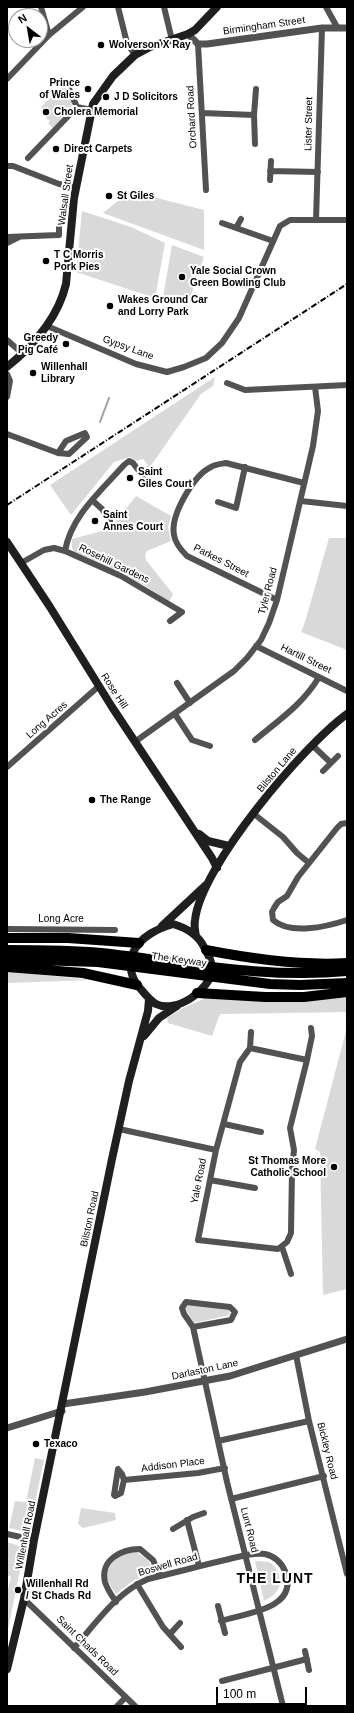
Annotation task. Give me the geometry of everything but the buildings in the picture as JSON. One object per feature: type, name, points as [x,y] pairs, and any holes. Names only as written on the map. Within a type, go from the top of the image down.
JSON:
[{"type":"highway","points":[[7,938],[68,938],[136,947]]},
{"type":"highway","name":"The Keyway","points":[[7,950],[101,953],[226,970],[273,973],[347,971]]},
{"type":"highway","points":[[206,950],[241,957],[280,962],[347,963]]},
{"type":"highway","name":"The Keyway","points":[[7,959],[98,962],[270,984],[300,985],[347,983]]},
{"type":"highway","points":[[7,967],[83,973],[137,985]]},
{"type":"highway","points":[[197,993],[265,998],[304,997],[347,992]]},
{"type":"main road","name":"Walsall Street","points":[[7,367],[23,354],[47,326],[60,304],[66,284],[75,187],[91,110],[105,86],[123,65],[136,54],[150,47],[188,34],[195,30],[216,7]]},
{"type":"main road","name":"Rose Hill","points":[[7,542],[212,858],[217,868]]},
{"type":"main road","name":"Bilston Lane","points":[[229,846],[278,782],[312,745],[347,714]]},
{"type":"main road","name":"Rose Hill","points":[[192,828],[208,841],[229,846]]},
{"type":"main road","points":[[196,936],[195,920],[208,884],[229,846]]},
{"type":"main road","points":[[159,928],[174,924],[183,927],[196,936],[206,950],[212,963],[212,970],[207,984],[197,993],[181,1003],[172,1005],[157,1005],[149,999],[137,985],[130,962],[136,947],[208,884]]},
{"type":"main road","name":"Bilston Road","points":[[63,1407],[129,1081],[141,1040],[148,1011],[149,999]]},
{"type":"main road","name":"Bilston Road","points":[[141,1040],[159,1018],[181,1003]]},
{"type":"main road","name":"Willenhall Road","points":[[7,1669],[24,1599],[34,1540],[63,1407]]},
{"type":"street","points":[[41,7],[49,35]]},
{"type":"street","points":[[7,79],[49,35],[83,7]]},
{"type":"street","points":[[118,7],[127,42],[136,54]]},
{"type":"street","points":[[164,7],[172,40]]},
{"type":"street","points":[[326,7],[337,27]]},
{"type":"street","name":"Birmingham Street","points":[[198,44],[220,43],[322,28],[347,28]]},
{"type":"street","name":"Lister Street","points":[[316,220],[322,28]]},
{"type":"street","points":[[188,34],[198,44]]},
{"type":"street","name":"Orchard Road","points":[[198,44],[206,190]]},
{"type":"street","points":[[66,82],[78,108]]},
{"type":"street","points":[[255,144],[254,115],[256,89]]},
{"type":"street","points":[[78,108],[91,110]]},
{"type":"street","points":[[28,158],[78,108]]},
{"type":"street","points":[[202,113],[254,115]]},
{"type":"street","points":[[270,180],[271,161]]},
{"type":"street","points":[[7,166],[13,166],[59,184],[75,187]]},
{"type":"street","points":[[270,171],[318,172]]},
{"type":"street","points":[[236,228],[241,219]]},
{"type":"street","points":[[222,223],[273,241],[280,226],[290,220],[347,220]]},
{"type":"street","points":[[7,238],[59,238],[59,227]]},
{"type":"street","points":[[7,243],[20,237]]},
{"type":"street","name":"Gypsy Lane","points":[[47,326],[136,364],[167,372],[184,367],[206,358],[222,343],[239,318],[273,241]]},
{"type":"street","points":[[7,340],[23,354]]},
{"type":"street","points":[[7,374],[10,381],[7,397]]},
{"type":"street","points":[[227,383],[244,390],[347,386]]},
{"type":"street","name":"Tyler Road","points":[[136,741],[234,671],[256,646],[270,623],[301,501],[316,429],[318,411],[316,387]]},
{"type":"street","points":[[7,434],[58,453]]},
{"type":"street","points":[[65,551],[67,537],[75,522],[92,500],[124,465],[129,462],[136,466],[145,479]]},
{"type":"street","name":"Parkes Street","points":[[277,600],[186,556],[179,548],[174,535],[175,522],[185,495],[191,486],[210,467],[226,463],[304,483]]},
{"type":"street","points":[[218,502],[236,508],[245,467]]},
{"type":"street","points":[[92,500],[102,509],[110,521]]},
{"type":"street","points":[[301,501],[347,506]]},
{"type":"street","name":"Rosehill Gardens","points":[[21,563],[44,550],[54,548],[65,551],[121,576],[182,612],[170,621]]},
{"type":"street","name":"Hartill Street","points":[[256,646],[347,690]]},
{"type":"street","points":[[255,740],[297,706],[309,694],[319,677]]},
{"type":"street","points":[[177,683],[190,703]]},
{"type":"street","name":"Long Acres","points":[[7,767],[99,686]]},
{"type":"street","points":[[175,714],[192,740],[210,746]]},
{"type":"street","points":[[312,745],[331,764]]},
{"type":"street","points":[[323,771],[338,756]]},
{"type":"street","points":[[254,814],[283,837],[297,853],[309,863]]},
{"type":"street","points":[[347,823],[340,824],[309,863],[287,896],[278,902],[272,912],[273,920],[286,928],[298,929],[347,920]]},
{"type":"street","name":"Long Acre","points":[[7,929],[115,930]]},
{"type":"street","points":[[291,1274],[282,1247],[290,1239],[291,1233],[292,1170],[294,1150],[290,1128],[307,1060],[312,1036],[311,1028]]},
{"type":"street","name":"Yale Road","points":[[251,1032],[250,1048],[240,1062],[216,1150],[198,1240],[271,1249],[282,1247]]},
{"type":"street","points":[[250,1048],[307,1060]]},
{"type":"street","points":[[224,1124],[261,1132]]},
{"type":"street","points":[[119,1129],[216,1150]]},
{"type":"street","points":[[210,1180],[255,1188]]},
{"type":"street","name":"Lunt Road","points":[[193,1327],[231,1320],[234,1312],[230,1307],[186,1302],[182,1308],[184,1314],[193,1327],[231,1498],[283,1706]]},
{"type":"street","name":"Darlaston Lane","points":[[7,1428],[63,1407],[205,1382],[250,1371],[347,1339]]},
{"type":"street","name":"Bickley Road","points":[[296,1355],[309,1421],[346,1563],[347,1574]]},
{"type":"street","points":[[218,1441],[309,1421]]},
{"type":"street","name":"Addison Place","points":[[124,1480],[198,1473],[225,1468]]},
{"type":"street","points":[[231,1498],[324,1476]]},
{"type":"street","points":[[173,1529],[187,1520],[204,1513]]},
{"type":"street","points":[[187,1520],[199,1566]]},
{"type":"street","points":[[7,1534],[34,1540]]},
{"type":"street","points":[[116,1602],[107,1588],[104,1573],[107,1563],[117,1554],[127,1549],[140,1549],[153,1560],[160,1576]]},
{"type":"street","name":"Boswell Road","points":[[74,1648],[125,1592],[137,1584],[160,1576],[245,1555],[269,1555],[279,1561],[285,1571],[287,1586],[284,1597],[276,1605],[221,1621]]},
{"type":"street","points":[[137,1584],[162,1626],[181,1647]]},
{"type":"street","name":"Saint Chads Road","points":[[24,1599],[135,1706]]},
{"type":"street","points":[[218,1606],[225,1633]]},
{"type":"street","points":[[170,1634],[180,1623]]},
{"type":"street","points":[[305,1651],[309,1670]]},
{"type":"street","points":[[222,1681],[307,1659]]},
{"type":"street","points":[[117,1706],[126,1697]]},
{"type":"shaded area","points":[[64,84],[72,102],[71,108],[53,128],[48,123],[50,121],[46,118],[48,115],[41,107]]},
{"type":"shaded area","points":[[130,191],[204,210],[204,250],[103,213]]},
{"type":"shaded area","points":[[82,211],[131,227],[165,243],[155,298],[76,272]]},
{"type":"shaded area","name":"Yale Social Crown Green Bowling Club","points":[[172,245],[204,257],[188,304],[163,297]]},
{"type":"shaded area","points":[[215,377],[213,386],[201,394],[145,474],[142,470],[148,465],[143,459],[136,461],[130,457],[114,462],[71,515],[50,485]]},
{"type":"shaded area","points":[[136,496],[171,516],[168,527],[171,541],[147,551],[145,554],[146,560],[173,594],[169,602],[144,585],[74,552],[72,548],[72,539],[110,529]]},
{"type":"shaded area","points":[[329,538],[347,538],[347,650],[301,632]]},
{"type":"shaded area","points":[[7,971],[91,980],[7,983]]},
{"type":"shaded area","points":[[347,995],[347,1012],[220,1014],[212,1036],[168,1023],[167,1018],[183,1008],[206,998]]},
{"type":"shaded area","name":"St Thomas More Catholic School","points":[[347,1027],[347,1289],[323,1295],[320,1152],[315,1149]]},
{"type":"shaded area","points":[[189,1305],[229,1309],[230,1315],[194,1323],[185,1308]]},
{"type":"shaded area","points":[[35,1458],[44,1460],[29,1531],[26,1532],[9,1528],[15,1501],[26,1502]]},
{"type":"shaded area","points":[[81,1508],[115,1513],[116,1520],[83,1528],[78,1524]]},
{"type":"shaded area","points":[[7,1542],[22,1547],[24,1550],[7,1635],[7,1594],[11,1577],[7,1575]]},
{"type":"shaded area","points":[[135,1551],[147,1559],[156,1573],[134,1580],[116,1594],[109,1584],[107,1576],[109,1568],[115,1557]]},
{"type":"shaded area","points":[[255,1561],[265,1561],[271,1563],[274,1565],[279,1576],[280,1585],[278,1589],[273,1595],[264,1601]]},
{"type":"waterway","points":[[100,422],[109,398]]},
{"type":"railway","points":[[7,505],[347,284]]},
{"type":"place","name":"Wolverson X Ray","points":[[101,45]]},
{"type":"place","name":"Prince of Wales","points":[[88,89]]},
{"type":"place","name":"J D Solicitors","points":[[106,97]]},
{"type":"place","name":"Cholera Memorial","points":[[46,112]]},
{"type":"place","name":"Direct Carpets","points":[[56,149]]},
{"type":"place","name":"St Giles","points":[[109,196]]},
{"type":"place","name":"T C Morris Pork Pies","points":[[46,261]]},
{"type":"place","name":"Yale Social Crown Green Bowling Club","points":[[182,277]]},
{"type":"place","name":"Wakes Ground Car and Lorry Park","points":[[110,306]]},
{"type":"place","name":"Greedy Pig Café","points":[[66,344]]},
{"type":"place","name":"Willenhall Library","points":[[33,373]]},
{"type":"place","name":"Saint Giles Court","points":[[130,478]]},
{"type":"place","name":"Saint Annes Court","points":[[95,521]]},
{"type":"place","name":"The Range","points":[[92,800]]},
{"type":"place","name":"St Thomas More Catholic School","points":[[334,1167]]},
{"type":"place","name":"Texaco","points":[[36,1444]]},
{"type":"place","name":"Willenhall Rd / St Chads Rd","points":[[18,1590]]},
{"type":"district","name":"THE LUNT","points":[[275,1579]]}]
